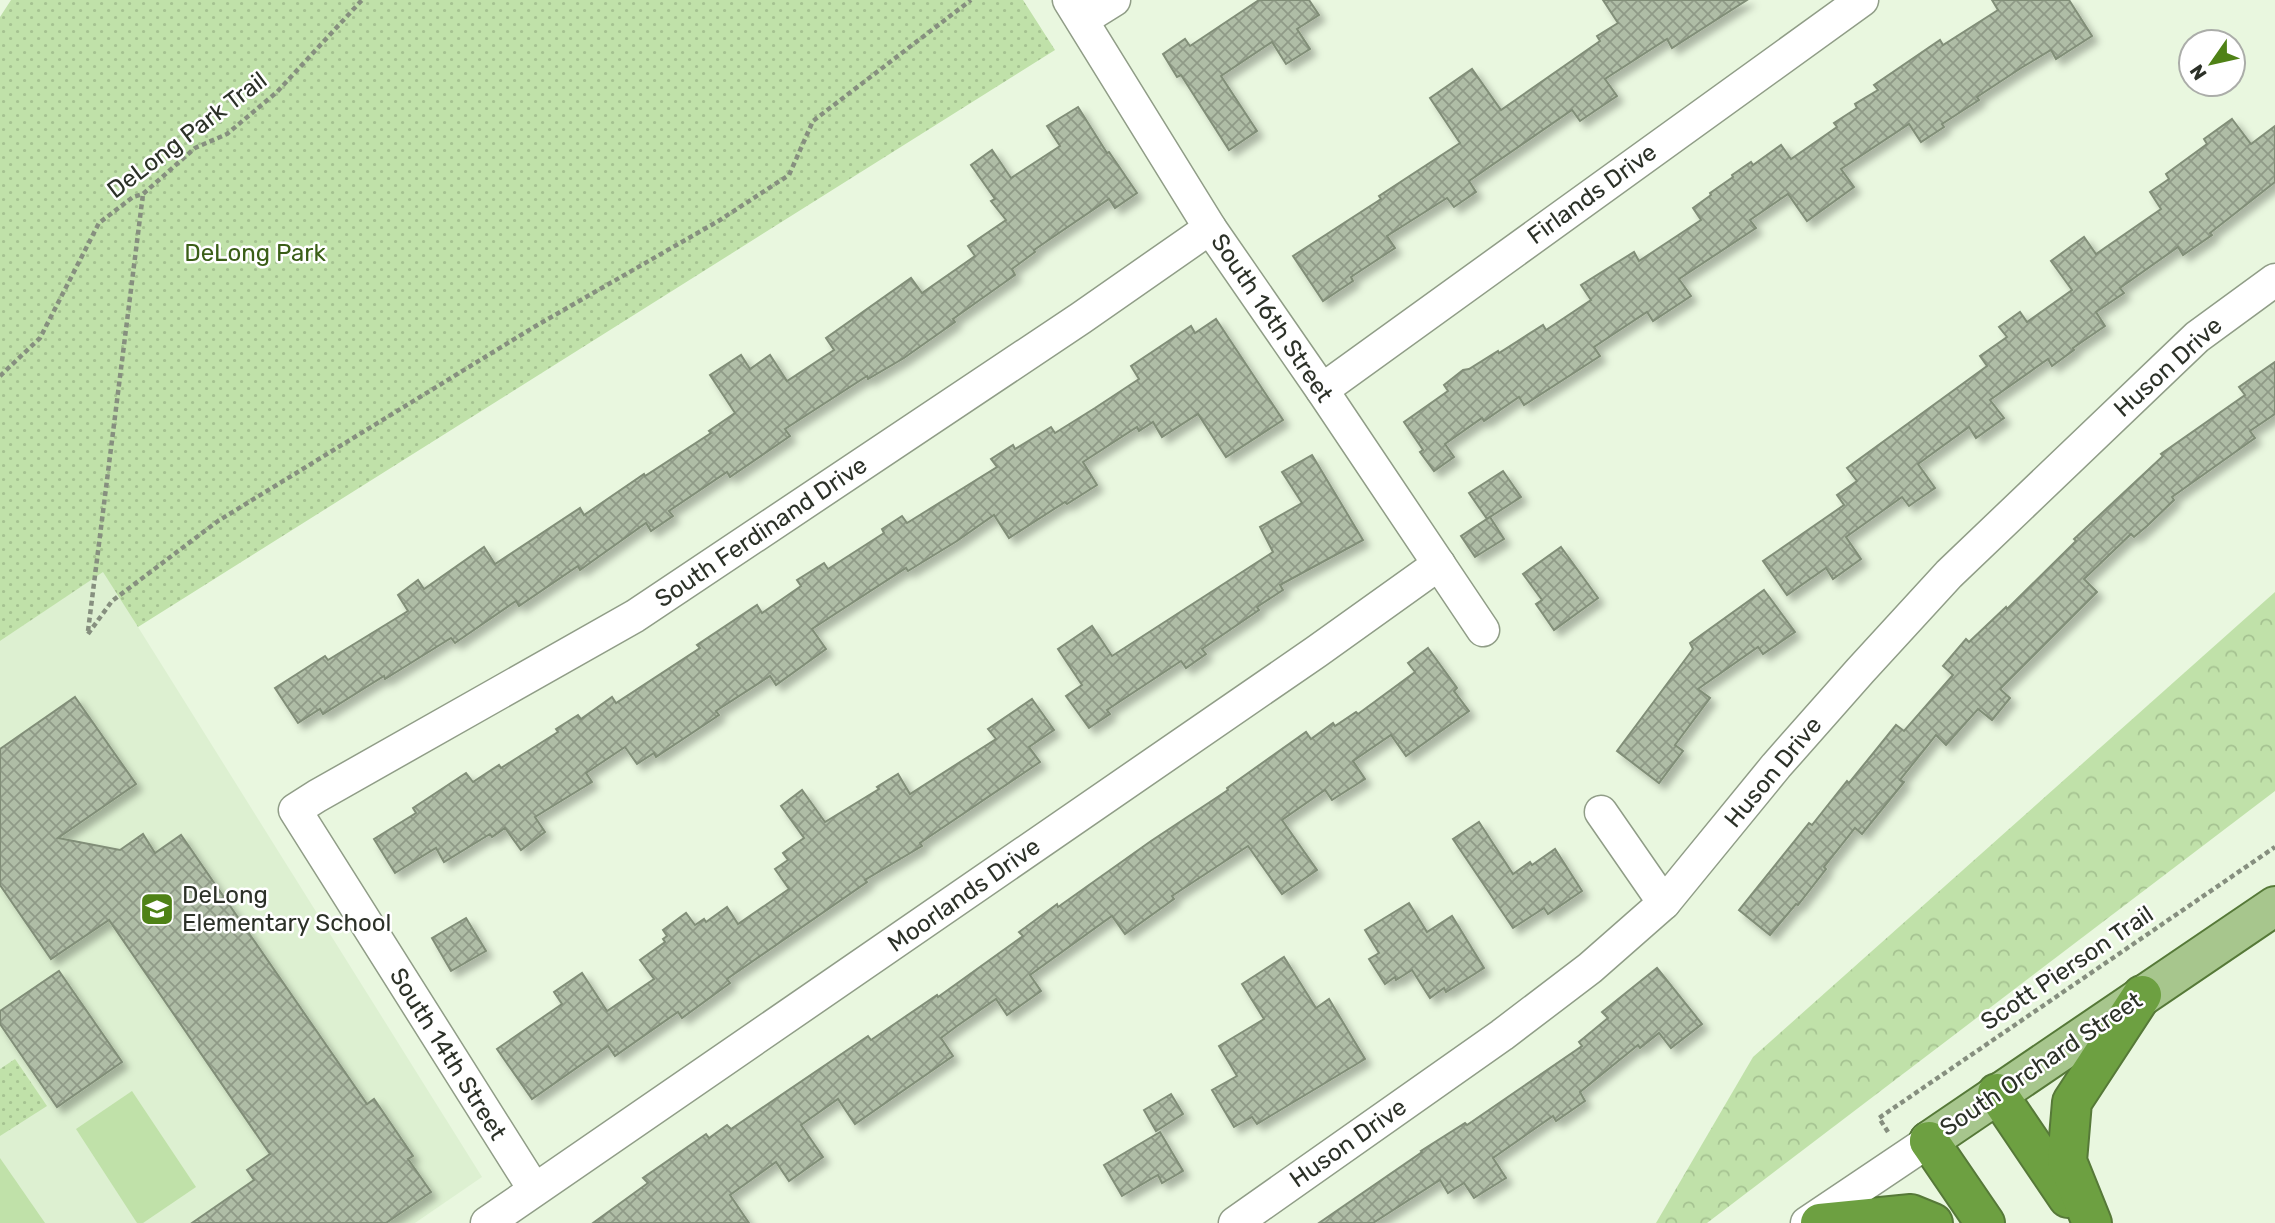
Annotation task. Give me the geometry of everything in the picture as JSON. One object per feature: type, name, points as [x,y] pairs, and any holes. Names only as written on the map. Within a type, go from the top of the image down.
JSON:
[{"type":"highway","points":[[2092,1223],[2067,1161],[2072,1102],[2142,995]]},
{"type":"highway","points":[[1997,1093],[2085,1223]]},
{"type":"highway","points":[[1929,1141],[1985,1223]]},
{"type":"highway","points":[[1820,1223],[1911,1214],[1933,1223]]},
{"type":"main road","name":"South Orchard Street","points":[[1929,1141],[2275,906]]},
{"type":"street","points":[[1076,10],[1114,0]]},
{"type":"street","name":"Firlands Drive","points":[[1322,390],[1862,0]]},
{"type":"street","name":"South 16th Street","points":[[1076,10],[1210,228],[1483,630]]},
{"type":"street","name":"South Ferdinand Drive","points":[[295,810],[635,616],[1081,318],[1210,228]]},
{"type":"street","name":"Huson Drive","points":[[1235,1223],[1502,1035],[1590,968],[1664,903],[1776,766],[1949,574],[2197,337],[2275,280]]},
{"type":"street","name":"Moorlands Drive","points":[[487,1223],[1316,652],[1438,564]]},
{"type":"street","name":"South 14th Street","points":[[295,810],[534,1189]]},
{"type":"street","points":[[1601,811],[1664,903]]},
{"type":"street","name":"South Orchard Street","points":[[1807,1223],[1929,1141]]},
{"type":"path","name":"DeLong Park Trail","points":[[0,376],[40,338],[99,223],[133,197],[143,194],[195,148],[228,134],[277,92],[362,0]]},
{"type":"path","points":[[143,194],[88,634],[112,601],[218,521],[534,327],[720,220],[789,175],[813,121],[971,0]]},
{"type":"path","name":"Scott Pierson Trail","points":[[1879,1118],[2275,847]]},
{"type":"shaded area","name":"DeLong Elementary School","points":[[103,571],[482,1177],[415,1223],[0,1223],[0,641]]},
{"type":"green space","name":"DeLong Park","points":[[11,0],[1023,0],[1055,50],[138,627],[103,572],[0,641],[0,17]]},
{"type":"green space","points":[[2275,592],[2275,791],[1707,1223],[1656,1223],[1753,1057]]},
{"type":"green space","points":[[15,1059],[47,1106],[0,1136],[0,1069]]},
{"type":"green space","points":[[132,1091],[196,1187],[143,1223],[137,1223],[76,1129]]},
{"type":"green space","points":[[0,1158],[45,1223],[0,1223]]},
{"type":"building","points":[[1259,0],[1309,0],[1319,15],[1297,29],[1310,49],[1286,64],[1272,42],[1221,76],[1257,131],[1229,150],[1181,75],[1177,77],[1163,54],[1185,39],[1190,46]]},
{"type":"building","points":[[1603,0],[1747,0],[1672,48],[1667,39],[1605,79],[1617,96],[1580,121],[1572,110],[1469,181],[1476,192],[1454,207],[1447,198],[1387,236],[1395,248],[1351,277],[1353,281],[1323,301],[1293,256],[1381,199],[1379,196],[1460,143],[1430,98],[1472,69],[1501,110],[1600,41],[1597,36],[1618,23]]},
{"type":"building","points":[[1992,0],[2069,0],[2092,36],[2056,59],[2051,50],[2021,68],[1977,97],[1979,100],[1942,124],[1944,127],[1921,142],[1909,124],[1841,169],[1854,187],[1807,221],[1788,194],[1750,220],[1756,228],[1679,279],[1691,296],[1653,321],[1647,312],[1594,347],[1600,356],[1524,405],[1519,397],[1484,421],[1482,418],[1445,444],[1454,457],[1434,471],[1404,422],[1448,391],[1444,385],[1463,370],[1498,351],[1499,353],[1543,325],[1546,330],[1591,300],[1581,285],[1634,252],[1639,261],[1701,220],[1693,208],[1751,162],[1753,165],[1781,145],[1791,159],[1837,127],[1834,123],[1857,108],[1855,104],[1878,90],[1874,85],[1940,40],[1943,45],[1998,10]]},
{"type":"building","points":[[1078,107],[1107,153],[1109,152],[1137,193],[1115,208],[1109,199],[1034,250],[1035,252],[1012,269],[1015,275],[953,319],[955,322],[904,358],[868,379],[867,376],[785,429],[790,436],[730,477],[727,472],[669,511],[673,516],[651,531],[646,523],[580,570],[578,566],[519,606],[516,601],[455,643],[451,638],[323,714],[320,709],[298,723],[275,688],[325,656],[328,660],[408,611],[398,595],[418,580],[424,589],[484,547],[495,564],[580,508],[584,515],[711,433],[709,431],[735,413],[710,375],[741,355],[750,369],[770,355],[787,381],[834,350],[826,338],[911,278],[922,293],[975,256],[968,246],[1006,220],[991,201],[995,199],[971,165],[992,150],[1011,178],[1060,146],[1047,126]]},
{"type":"building","points":[[2232,119],[2251,144],[2275,126],[2275,182],[2210,233],[2212,235],[2183,255],[2178,247],[2120,288],[2124,293],[2096,312],[2105,326],[2073,348],[2074,350],[2052,366],[2048,359],[1990,400],[2004,418],[1976,438],[1969,427],[1918,464],[1935,488],[1909,506],[1902,497],[1846,537],[1861,559],[1833,579],[1826,568],[1787,595],[1763,561],[1844,505],[1837,495],[1857,481],[1847,468],[1987,366],[1980,356],[2007,337],[1999,327],[2020,312],[2027,322],[2072,290],[2051,261],[2084,237],[2096,254],[2161,209],[2150,192],[2169,179],[2166,174],[2207,144],[2204,139]]},
{"type":"building","points":[[1216,319],[1283,420],[1226,457],[1198,414],[1162,437],[1153,422],[1139,431],[1137,427],[1083,462],[1097,485],[1067,504],[1065,502],[1009,538],[994,515],[957,541],[908,571],[906,568],[812,629],[826,649],[776,685],[770,676],[716,711],[719,715],[656,757],[654,753],[637,764],[625,747],[586,773],[592,782],[535,817],[545,832],[521,850],[505,828],[444,862],[436,848],[395,873],[374,839],[416,813],[413,808],[466,773],[473,782],[499,765],[501,768],[558,732],[556,729],[578,715],[581,719],[612,697],[616,703],[700,648],[697,645],[757,605],[762,613],[801,586],[797,580],[824,563],[828,569],[884,533],[882,529],[902,516],[907,523],[997,467],[991,459],[1013,445],[1015,449],[1051,427],[1055,433],[1095,408],[1139,379],[1131,366],[1191,326],[1195,333]]},
{"type":"building","points":[[2275,362],[2275,414],[2250,431],[2255,438],[2172,497],[2174,500],[2147,526],[2134,537],[2131,534],[2084,579],[2097,592],[2000,689],[2010,698],[1992,720],[1978,709],[1946,745],[1936,735],[1900,780],[1904,782],[1862,834],[1855,828],[1798,905],[1796,904],[1770,935],[1739,910],[1809,823],[1812,825],[1896,725],[1904,731],[1953,675],[1943,666],[1966,639],[1969,642],[2006,607],[2007,609],[2076,541],[2074,539],[2163,456],[2161,454],[2245,395],[2239,387]]},
{"type":"building","points":[[1312,455],[1363,540],[1280,585],[1283,590],[1257,607],[1259,610],[1202,649],[1206,654],[1186,668],[1181,661],[1107,710],[1110,714],[1089,728],[1066,696],[1082,685],[1058,649],[1092,626],[1112,656],[1273,552],[1260,527],[1302,503],[1282,472]]},
{"type":"building","points":[[1503,471],[1521,497],[1487,519],[1469,493]]},
{"type":"building","points":[[1490,517],[1504,539],[1475,557],[1461,536]]},
{"type":"building","points":[[1561,547],[1598,598],[1554,630],[1536,604],[1542,600],[1523,574]]},
{"type":"building","points":[[1764,590],[1795,632],[1763,654],[1758,647],[1698,689],[1710,698],[1675,745],[1683,751],[1659,783],[1617,751],[1693,649],[1690,643]]},
{"type":"building","points":[[1428,648],[1457,688],[1454,691],[1469,711],[1406,756],[1391,735],[1353,761],[1365,779],[1332,800],[1325,790],[1282,820],[1317,870],[1282,894],[1248,846],[1172,896],[1174,899],[1125,934],[1112,916],[1030,975],[1041,991],[1007,1015],[996,999],[957,1026],[941,1038],[953,1056],[855,1124],[838,1099],[801,1125],[823,1157],[789,1181],[776,1162],[730,1195],[749,1223],[593,1223],[648,1183],[643,1178],[706,1134],[709,1138],[727,1125],[731,1129],[868,1036],[871,1040],[937,995],[938,997],[1023,936],[1019,932],[1057,904],[1058,907],[1228,790],[1227,788],[1306,732],[1311,739],[1333,723],[1335,726],[1356,712],[1358,714],[1415,672],[1408,663]]},
{"type":"building","points":[[75,697],[136,784],[58,838],[120,850],[143,834],[155,853],[181,835],[367,1104],[374,1099],[413,1156],[408,1159],[431,1192],[386,1223],[192,1223],[254,1180],[247,1170],[270,1154],[109,920],[51,959],[0,885],[0,749]]},
{"type":"building","points":[[1032,699],[1054,730],[1029,747],[1040,762],[920,843],[922,846],[865,880],[867,882],[727,979],[730,983],[682,1018],[678,1012],[615,1056],[608,1046],[532,1099],[497,1049],[562,1004],[554,992],[582,973],[607,1011],[654,979],[640,960],[665,942],[663,939],[667,936],[663,930],[686,913],[695,925],[704,919],[706,922],[727,907],[738,924],[789,889],[775,869],[788,860],[783,853],[804,838],[781,806],[802,790],[825,822],[898,774],[910,794],[996,739],[988,729]]},
{"type":"building","points":[[1479,822],[1513,874],[1555,849],[1582,891],[1548,914],[1544,908],[1513,928],[1453,839]]},
{"type":"building","points":[[1409,903],[1427,932],[1452,916],[1484,968],[1446,992],[1444,988],[1430,998],[1412,970],[1385,984],[1369,959],[1379,953],[1365,930]]},
{"type":"building","points":[[466,918],[486,951],[451,971],[432,938]]},
{"type":"building","points":[[1284,957],[1316,1008],[1329,999],[1365,1059],[1257,1124],[1252,1117],[1234,1127],[1212,1090],[1237,1076],[1219,1046],[1264,1019],[1242,984]]},
{"type":"building","points":[[1657,968],[1702,1024],[1671,1048],[1659,1033],[1640,1048],[1638,1045],[1580,1092],[1585,1101],[1556,1121],[1553,1116],[1493,1158],[1506,1178],[1474,1198],[1464,1183],[1448,1193],[1440,1180],[1373,1223],[1319,1223],[1421,1151],[1465,1123],[1467,1125],[1582,1046],[1579,1042],[1608,1018],[1602,1012]]},
{"type":"building","points":[[59,971],[122,1062],[57,1107],[0,1024],[0,1011]]},
{"type":"building","points":[[1171,1094],[1183,1114],[1156,1131],[1144,1110]]},
{"type":"building","points":[[1160,1132],[1183,1171],[1162,1183],[1158,1175],[1122,1196],[1104,1165]]},
{"type":"place","name":"DeLong Elementary School","points":[[157,909]]}]
